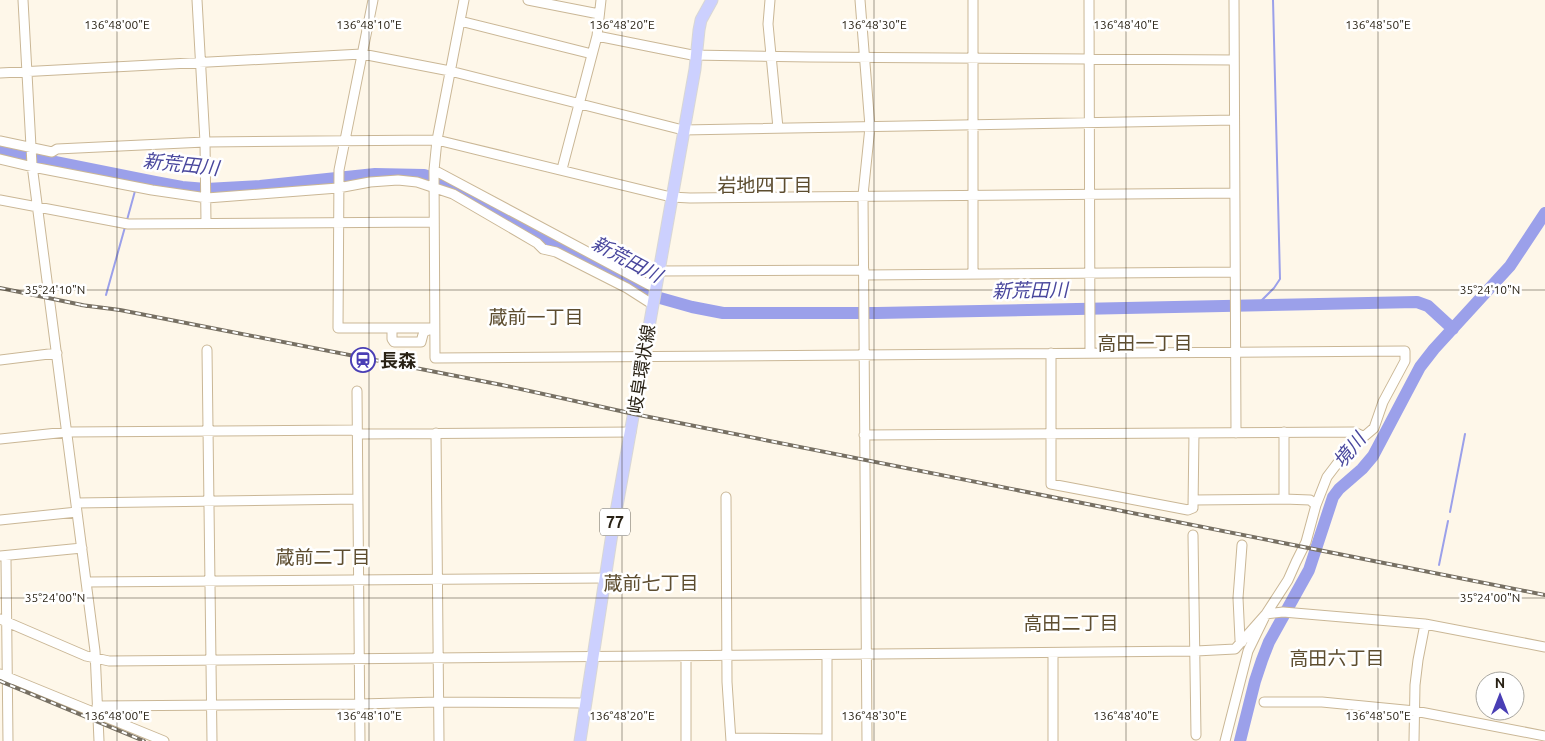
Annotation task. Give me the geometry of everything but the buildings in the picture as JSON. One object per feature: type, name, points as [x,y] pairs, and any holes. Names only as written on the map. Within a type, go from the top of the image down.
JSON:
[{"type":"main road","name":"岐阜環状線","points":[[580,741],[605,578],[701,20],[712,0]]},
{"type":"street","points":[[23,0],[31,148],[96,659],[99,741]]},
{"type":"street","points":[[197,0],[207,183],[206,223]]},
{"type":"street","points":[[373,0],[339,170],[338,328],[434,328]]},
{"type":"street","points":[[464,0],[437,140],[434,172],[435,358],[1405,351],[1405,361],[1383,402],[1374,428],[1346,452],[1327,477],[1316,505],[1306,542],[1288,580],[1248,651],[1225,741]]},
{"type":"street","points":[[528,0],[599,14]]},
{"type":"street","points":[[562,169],[597,36],[601,0]]},
{"type":"street","points":[[770,0],[768,24],[778,128]]},
{"type":"street","points":[[860,0],[870,126],[863,195],[867,741]]},
{"type":"street","points":[[973,0],[973,274]]},
{"type":"street","points":[[1089,0],[1090,353]]},
{"type":"street","points":[[1234,0],[1236,433]]},
{"type":"street","points":[[460,21],[592,54]]},
{"type":"street","points":[[597,36],[696,55],[1234,60]]},
{"type":"street","points":[[0,73],[362,54],[450,70],[683,130],[1234,120]]},
{"type":"street","points":[[0,141],[52,152],[57,149],[205,142],[437,140],[671,197],[690,198],[1234,193]]},
{"type":"street","points":[[0,159],[152,190],[207,196],[398,180],[417,182],[453,194],[537,243],[543,249],[556,252],[627,288],[652,304]]},
{"type":"street","points":[[434,172],[655,288]]},
{"type":"street","points":[[0,200],[128,224],[434,222]]},
{"type":"street","points":[[658,271],[973,274],[1234,272]]},
{"type":"street","points":[[392,328],[392,339],[394,342],[421,342],[424,331],[434,328]]},
{"type":"street","points":[[207,350],[212,741]]},
{"type":"street","points":[[0,360],[57,353]]},
{"type":"street","points":[[1051,353],[1051,484],[1188,510],[1193,508],[1194,500],[1194,433]]},
{"type":"street","points":[[357,391],[360,741]]},
{"type":"street","points":[[0,439],[67,432],[352,430],[362,434],[631,432]]},
{"type":"street","points":[[1284,432],[1284,499]]},
{"type":"street","points":[[864,435],[1354,432],[1363,436]]},
{"type":"street","points":[[436,433],[439,741]]},
{"type":"street","points":[[726,497],[727,682],[731,740],[827,740],[827,655]]},
{"type":"street","points":[[0,520],[76,507],[209,501],[358,499]]},
{"type":"street","points":[[1194,500],[1310,500],[1316,505]]},
{"type":"street","points":[[1193,535],[1196,735]]},
{"type":"street","points":[[1239,645],[1238,598],[1242,545]]},
{"type":"street","points":[[2,556],[82,548]]},
{"type":"street","points":[[2,556],[6,560],[3,620],[3,712],[8,741]]},
{"type":"street","points":[[86,582],[605,578]]},
{"type":"street","points":[[3,620],[96,659],[109,661],[1196,651],[1239,645],[1269,613],[1300,613],[1425,624],[1545,647]]},
{"type":"street","points":[[1414,741],[1418,660],[1425,624]]},
{"type":"street","points":[[1053,653],[1054,741]]},
{"type":"street","points":[[686,656],[686,741]]},
{"type":"street","points":[[4,676],[98,710],[164,741]]},
{"type":"street","points":[[1264,702],[1322,702],[1415,711],[1545,736]]},
{"type":"street","points":[[98,710],[211,704],[586,703]]},
{"type":"waterway","name":"新荒田川","points":[[1257,305],[1280,279],[1273,0]]},
{"type":"waterway","name":"新荒田川","points":[[0,151],[182,187],[206,189],[260,186],[375,174],[424,175],[450,184],[550,240],[660,298],[723,313],[877,313],[1417,302],[1428,306],[1453,329]]},
{"type":"waterway","points":[[127,220],[135,191]]},
{"type":"waterway","name":"境川","points":[[1240,741],[1262,660],[1269,642],[1309,570],[1333,497],[1373,456],[1420,367],[1434,349],[1510,266],[1545,213]]},
{"type":"waterway","points":[[106,295],[125,227]]},
{"type":"waterway","points":[[1450,512],[1465,434]]},
{"type":"waterway","points":[[1439,565],[1448,521]]},
{"type":"railway","points":[[0,288],[87,306]]},
{"type":"railway","points":[[81,305],[120,310],[502,385],[634,414],[1545,595]]},
{"type":"railway","points":[[0,681],[144,741]]},
{"type":"place","name":"長森","points":[[363,360]]},
{"type":"district","name":"岩地四丁目","points":[[765,185]]},
{"type":"district","name":"蔵前一丁目","points":[[536,317]]},
{"type":"district","name":"高田一丁目","points":[[1145,343]]},
{"type":"district","name":"蔵前二丁目","points":[[323,557]]},
{"type":"district","name":"蔵前七丁目","points":[[651,583]]},
{"type":"district","name":"高田二丁目","points":[[1071,623]]},
{"type":"district","name":"高田六丁目","points":[[1337,658]]}]
